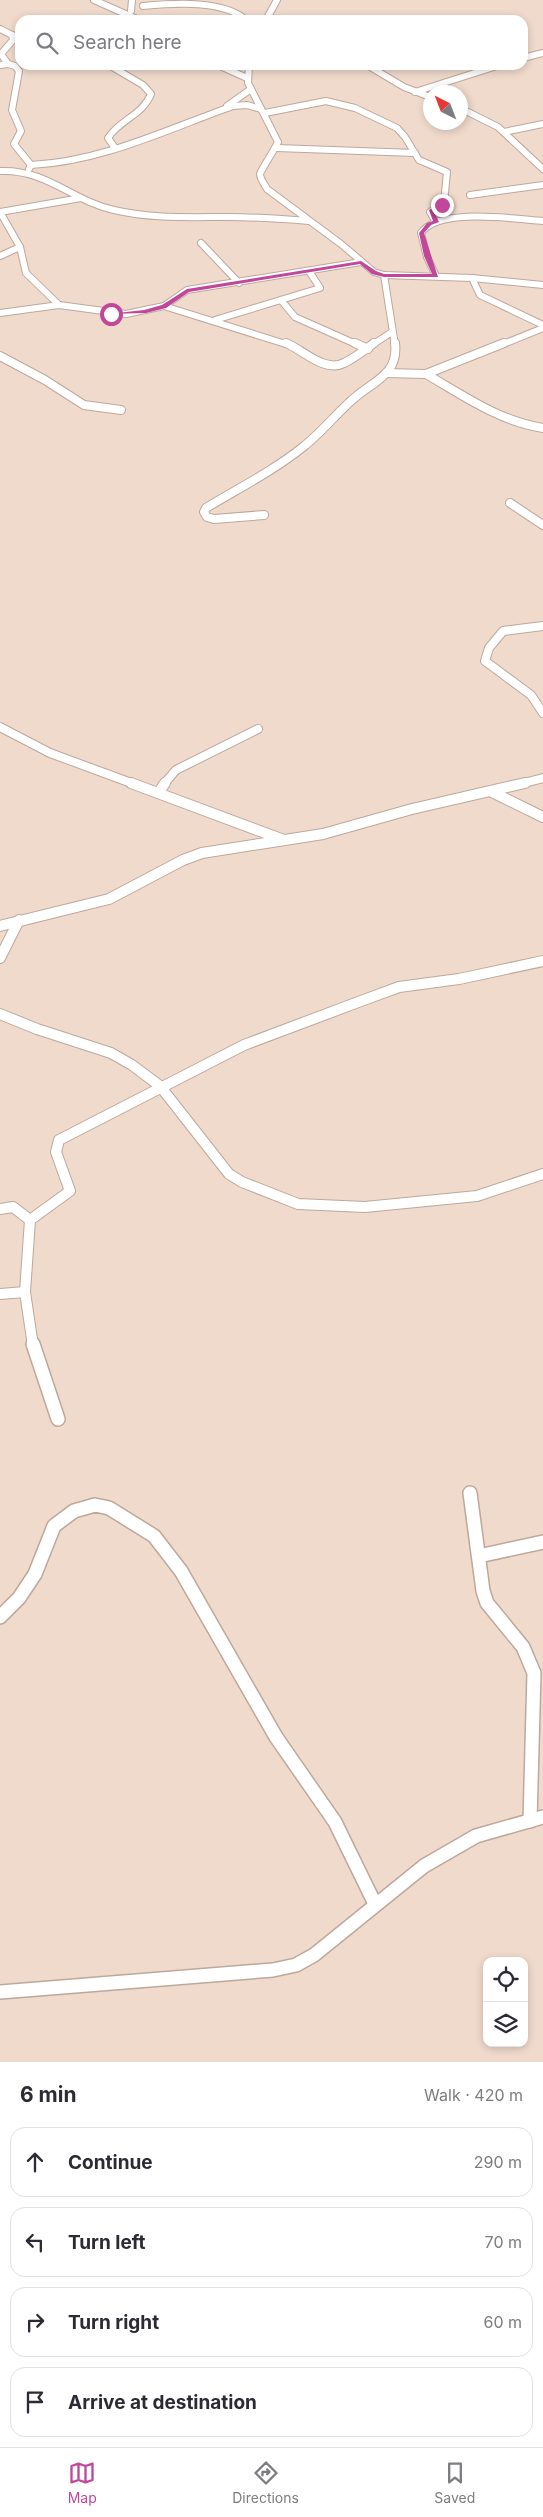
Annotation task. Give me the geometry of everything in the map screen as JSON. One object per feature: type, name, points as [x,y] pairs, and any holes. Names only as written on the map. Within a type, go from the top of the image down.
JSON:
[{"type":"street","points":[[94,0],[132,15]]},
{"type":"street","points":[[129,13],[132,0]]},
{"type":"street","points":[[129,13],[151,0]]},
{"type":"street","points":[[269,15],[277,0]]},
{"type":"street","points":[[143,6],[201,1],[238,10],[242,15]]},
{"type":"street","points":[[0,29],[15,37]]},
{"type":"street","points":[[8,64],[2,54],[13,40],[12,36]]},
{"type":"street","points":[[528,57],[543,53]]},
{"type":"street","points":[[532,56],[543,61]]},
{"type":"street","points":[[0,65],[8,64],[15,67]]},
{"type":"street","points":[[19,70],[20,75],[15,82],[12,110],[21,131],[14,144],[30,167],[81,198],[110,209],[161,218],[246,217],[309,221]]},
{"type":"street","points":[[115,148],[108,138],[112,131],[135,118],[145,108],[151,94],[143,85],[118,70]]},
{"type":"street","points":[[229,70],[247,78]]},
{"type":"street","points":[[248,70],[247,78],[251,90],[278,142],[277,148],[263,165],[260,176],[262,183],[374,272],[384,275],[472,278],[543,285]]},
{"type":"street","points":[[376,70],[423,95]]},
{"type":"street","points":[[415,92],[484,70]]},
{"type":"street","points":[[226,108],[251,90]]},
{"type":"street","points":[[0,171],[56,164],[115,148],[226,108],[247,105],[263,111],[334,102],[391,125],[403,135],[421,161],[447,172],[444,203],[430,212],[436,222]]},
{"type":"street","points":[[468,111],[484,118],[504,132],[541,166]]},
{"type":"street","points":[[504,132],[543,124]]},
{"type":"street","points":[[277,148],[415,153]]},
{"type":"street","points":[[470,195],[543,185]]},
{"type":"street","points":[[59,305],[26,273],[20,246],[0,212],[81,198]]},
{"type":"street","points":[[436,276],[427,256],[421,233],[429,224],[464,218],[543,221]]},
{"type":"street","points":[[201,243],[238,283]]},
{"type":"street","points":[[0,256],[20,246]]},
{"type":"street","points":[[0,313],[59,305],[126,314],[164,306],[184,291],[361,262]]},
{"type":"street","points":[[215,320],[320,288],[309,270]]},
{"type":"street","points":[[264,515],[214,519],[207,517],[204,512],[206,508],[303,447],[330,424],[352,400],[386,373],[395,362],[397,351],[383,289],[384,275]]},
{"type":"street","points":[[472,278],[480,295],[543,327]]},
{"type":"street","points":[[281,300],[295,317],[368,349]]},
{"type":"street","points":[[164,306],[215,320],[290,346],[330,365],[343,364],[392,332]]},
{"type":"street","points":[[386,373],[426,374],[543,327]]},
{"type":"street","points":[[0,356],[84,404],[121,410]]},
{"type":"street","points":[[426,374],[504,417],[525,425],[543,428]]},
{"type":"street","points":[[510,503],[543,525]]},
{"type":"street","points":[[543,626],[503,631],[489,648],[485,661],[531,695],[543,713]]},
{"type":"street","points":[[0,727],[50,753],[285,840]]},
{"type":"street","points":[[159,792],[169,776],[176,770],[258,730]]},
{"type":"street","points":[[0,926],[109,899],[183,860],[202,854],[323,834],[466,796],[492,792],[543,778]]},
{"type":"street","points":[[492,792],[543,817]]},
{"type":"street","points":[[0,958],[19,920]]},
{"type":"street","points":[[30,1220],[70,1191],[70,1184],[56,1150],[59,1140],[160,1086],[244,1045],[399,987],[460,979],[543,961]]},
{"type":"street","points":[[0,1014],[37,1029],[111,1052],[132,1065],[160,1086],[203,1137],[229,1174],[242,1182],[298,1204],[324,1207],[365,1207],[443,1201],[477,1196],[543,1174]]},
{"type":"street","points":[[0,1209],[10,1206],[15,1207],[30,1220]]},
{"type":"street","points":[[30,1220],[25,1292],[32,1342],[58,1419]]},
{"type":"street","points":[[0,1294],[25,1292]]},
{"type":"street","points":[[0,1992],[273,1970],[296,1965],[314,1955],[424,1866],[476,1836],[539,1819],[534,1672],[523,1647],[487,1603],[483,1591],[470,1493]]},
{"type":"street","points":[[0,1617],[20,1598],[34,1574],[54,1526],[74,1510],[95,1505],[109,1508],[154,1536],[181,1571],[276,1737],[335,1822],[375,1904]]},
{"type":"street","points":[[479,1556],[543,1542]]},
{"type":"route","points":[[111,314],[144,312],[164,306],[187,290],[217,287],[361,262],[374,272],[384,275],[436,276],[422,242],[421,233],[429,224],[436,222],[430,212],[442,205]]}]
